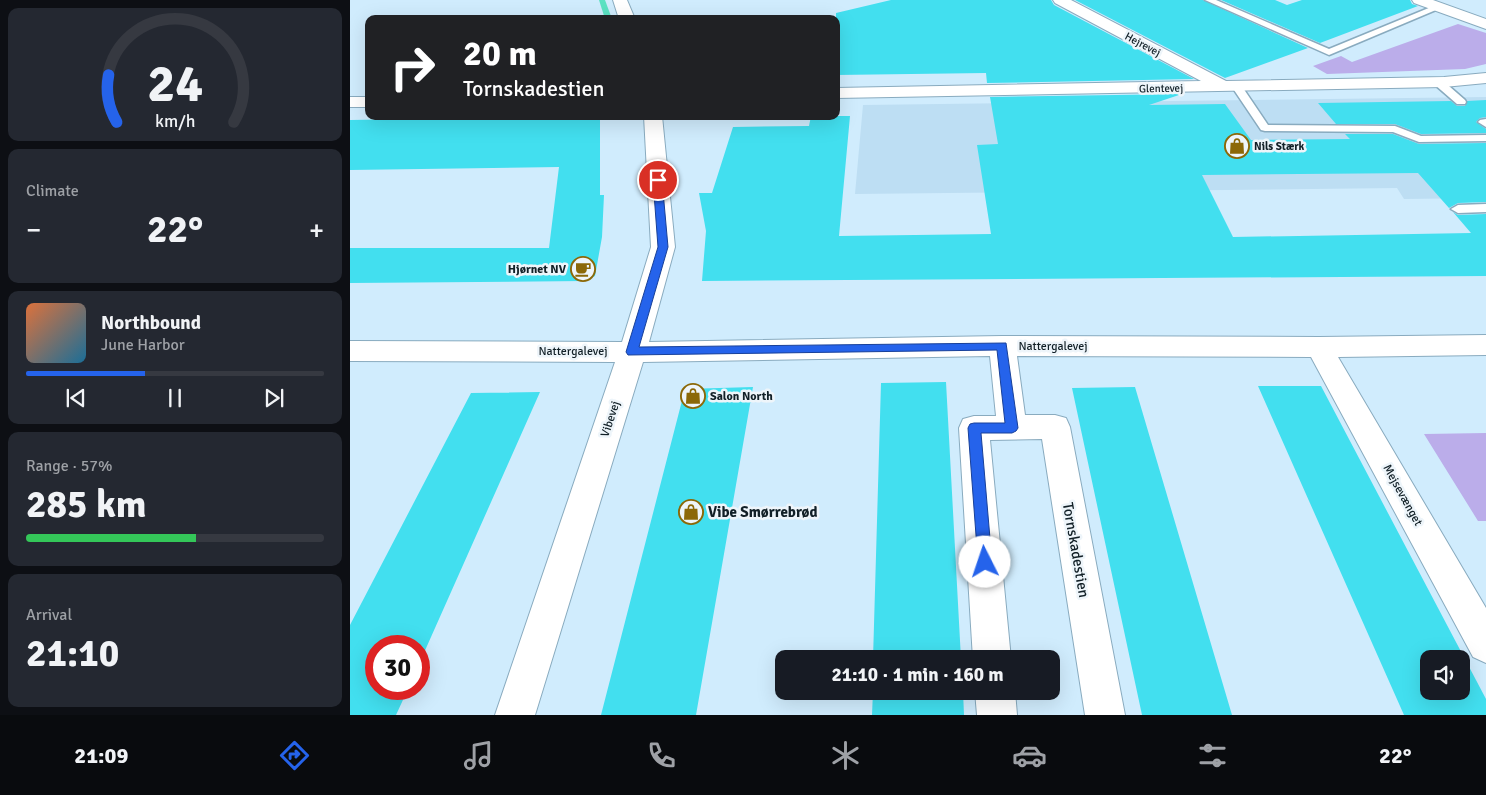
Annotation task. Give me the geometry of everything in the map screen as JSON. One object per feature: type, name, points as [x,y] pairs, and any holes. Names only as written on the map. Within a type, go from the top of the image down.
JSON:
[{"type":"street","points":[[620,0],[626,15]]},
{"type":"street","name":"Hejrevej","points":[[1060,0],[1231,87]]},
{"type":"street","points":[[1419,0],[1486,24]]},
{"type":"street","name":"Glentevej","points":[[840,93],[1231,87],[1438,82],[1486,78]]},
{"type":"street","points":[[350,102],[365,102]]},
{"type":"street","name":"Vibevej","points":[[515,715],[632,352],[663,247],[653,120]]},
{"type":"street","points":[[1002,346],[1012,428]]},
{"type":"street","name":"Nattergalevej","points":[[350,351],[632,352],[1002,346],[1319,347],[1481,352]]},
{"type":"street","name":"Mejsevænget","points":[[1319,347],[1486,644]]},
{"type":"street","name":"Tornskadestien","points":[[991,650],[974,428],[1055,427],[1105,715]]},
{"type":"street","points":[[996,700],[997,715]]},
{"type":"lane","points":[[1209,0],[1328,52],[1439,7]]},
{"type":"lane","points":[[1438,82],[1461,102]]},
{"type":"lane","points":[[1231,87],[1265,128],[1395,129],[1419,138],[1486,138]]},
{"type":"lane","points":[[1458,209],[1486,208]]},
{"type":"shaded area","points":[[1458,24],[1486,33],[1486,64],[1465,69],[1327,74],[1313,66],[1341,56],[1352,62]]},
{"type":"shaded area","points":[[1486,97],[1486,198],[1404,199],[1397,188],[855,194],[863,105]]},
{"type":"shaded area","points":[[1486,433],[1486,521],[1478,521],[1424,434]]},
{"type":"building","points":[[891,0],[1051,0],[1054,5],[1194,79],[987,83],[986,73],[840,75],[840,15],[836,15],[836,13]]},
{"type":"building","points":[[1075,0],[1203,0],[1308,48],[1225,78]]},
{"type":"building","points":[[1221,0],[1275,0],[1287,5],[1302,0],[1410,0],[1412,4],[1418,6],[1320,43]]},
{"type":"building","points":[[1182,94],[1149,105],[1225,104],[1251,140],[1350,139],[1345,134],[1393,134],[1419,144],[1486,143],[1486,202],[1458,203],[1449,208],[1418,173],[1202,175],[1233,237],[1471,233],[1453,212],[1458,215],[1486,214],[1486,276],[702,281],[706,231],[699,193],[712,193],[733,127],[809,126],[810,120],[840,120],[840,116],[850,116],[839,236],[991,234],[977,145],[998,144],[990,97]]},
{"type":"building","points":[[1486,100],[1486,117],[1480,118],[1476,122],[1486,129],[1486,133],[1421,134],[1395,124],[1336,124],[1318,103],[1451,101],[1457,106],[1465,106],[1467,101]]},
{"type":"building","points":[[350,120],[600,120],[600,195],[604,195],[602,237],[595,276],[584,281],[350,283],[350,248],[549,248],[559,167],[350,170]]},
{"type":"building","points":[[946,382],[961,650],[873,650],[881,383]]},
{"type":"building","points":[[1258,386],[1321,386],[1460,650],[1420,650],[1420,700],[1470,700],[1470,669],[1486,699],[1486,715],[1404,715]]},
{"type":"building","points":[[753,387],[696,715],[601,715],[685,389]]},
{"type":"building","points":[[1135,387],[1232,715],[1142,715],[1072,388]]},
{"type":"building","points":[[540,392],[430,639],[430,635],[365,635],[365,700],[403,700],[396,715],[350,715],[350,625],[471,393]]},
{"type":"building","points":[[873,700],[963,700],[964,715],[872,715]]},
{"type":"waterway","points":[[602,0],[608,15]]},
{"type":"place","name":"Nils Stærk","points":[[1237,146]]},
{"type":"place","name":"Hjørnet NV","points":[[583,269]]},
{"type":"place","name":"Salon North","points":[[693,396]]},
{"type":"place","name":"Vibe Smørrebrød","points":[[691,512]]},
{"type":"route","points":[[658,180],[663,247],[632,352],[1002,346],[1012,428],[974,428],[985,562]]}]
